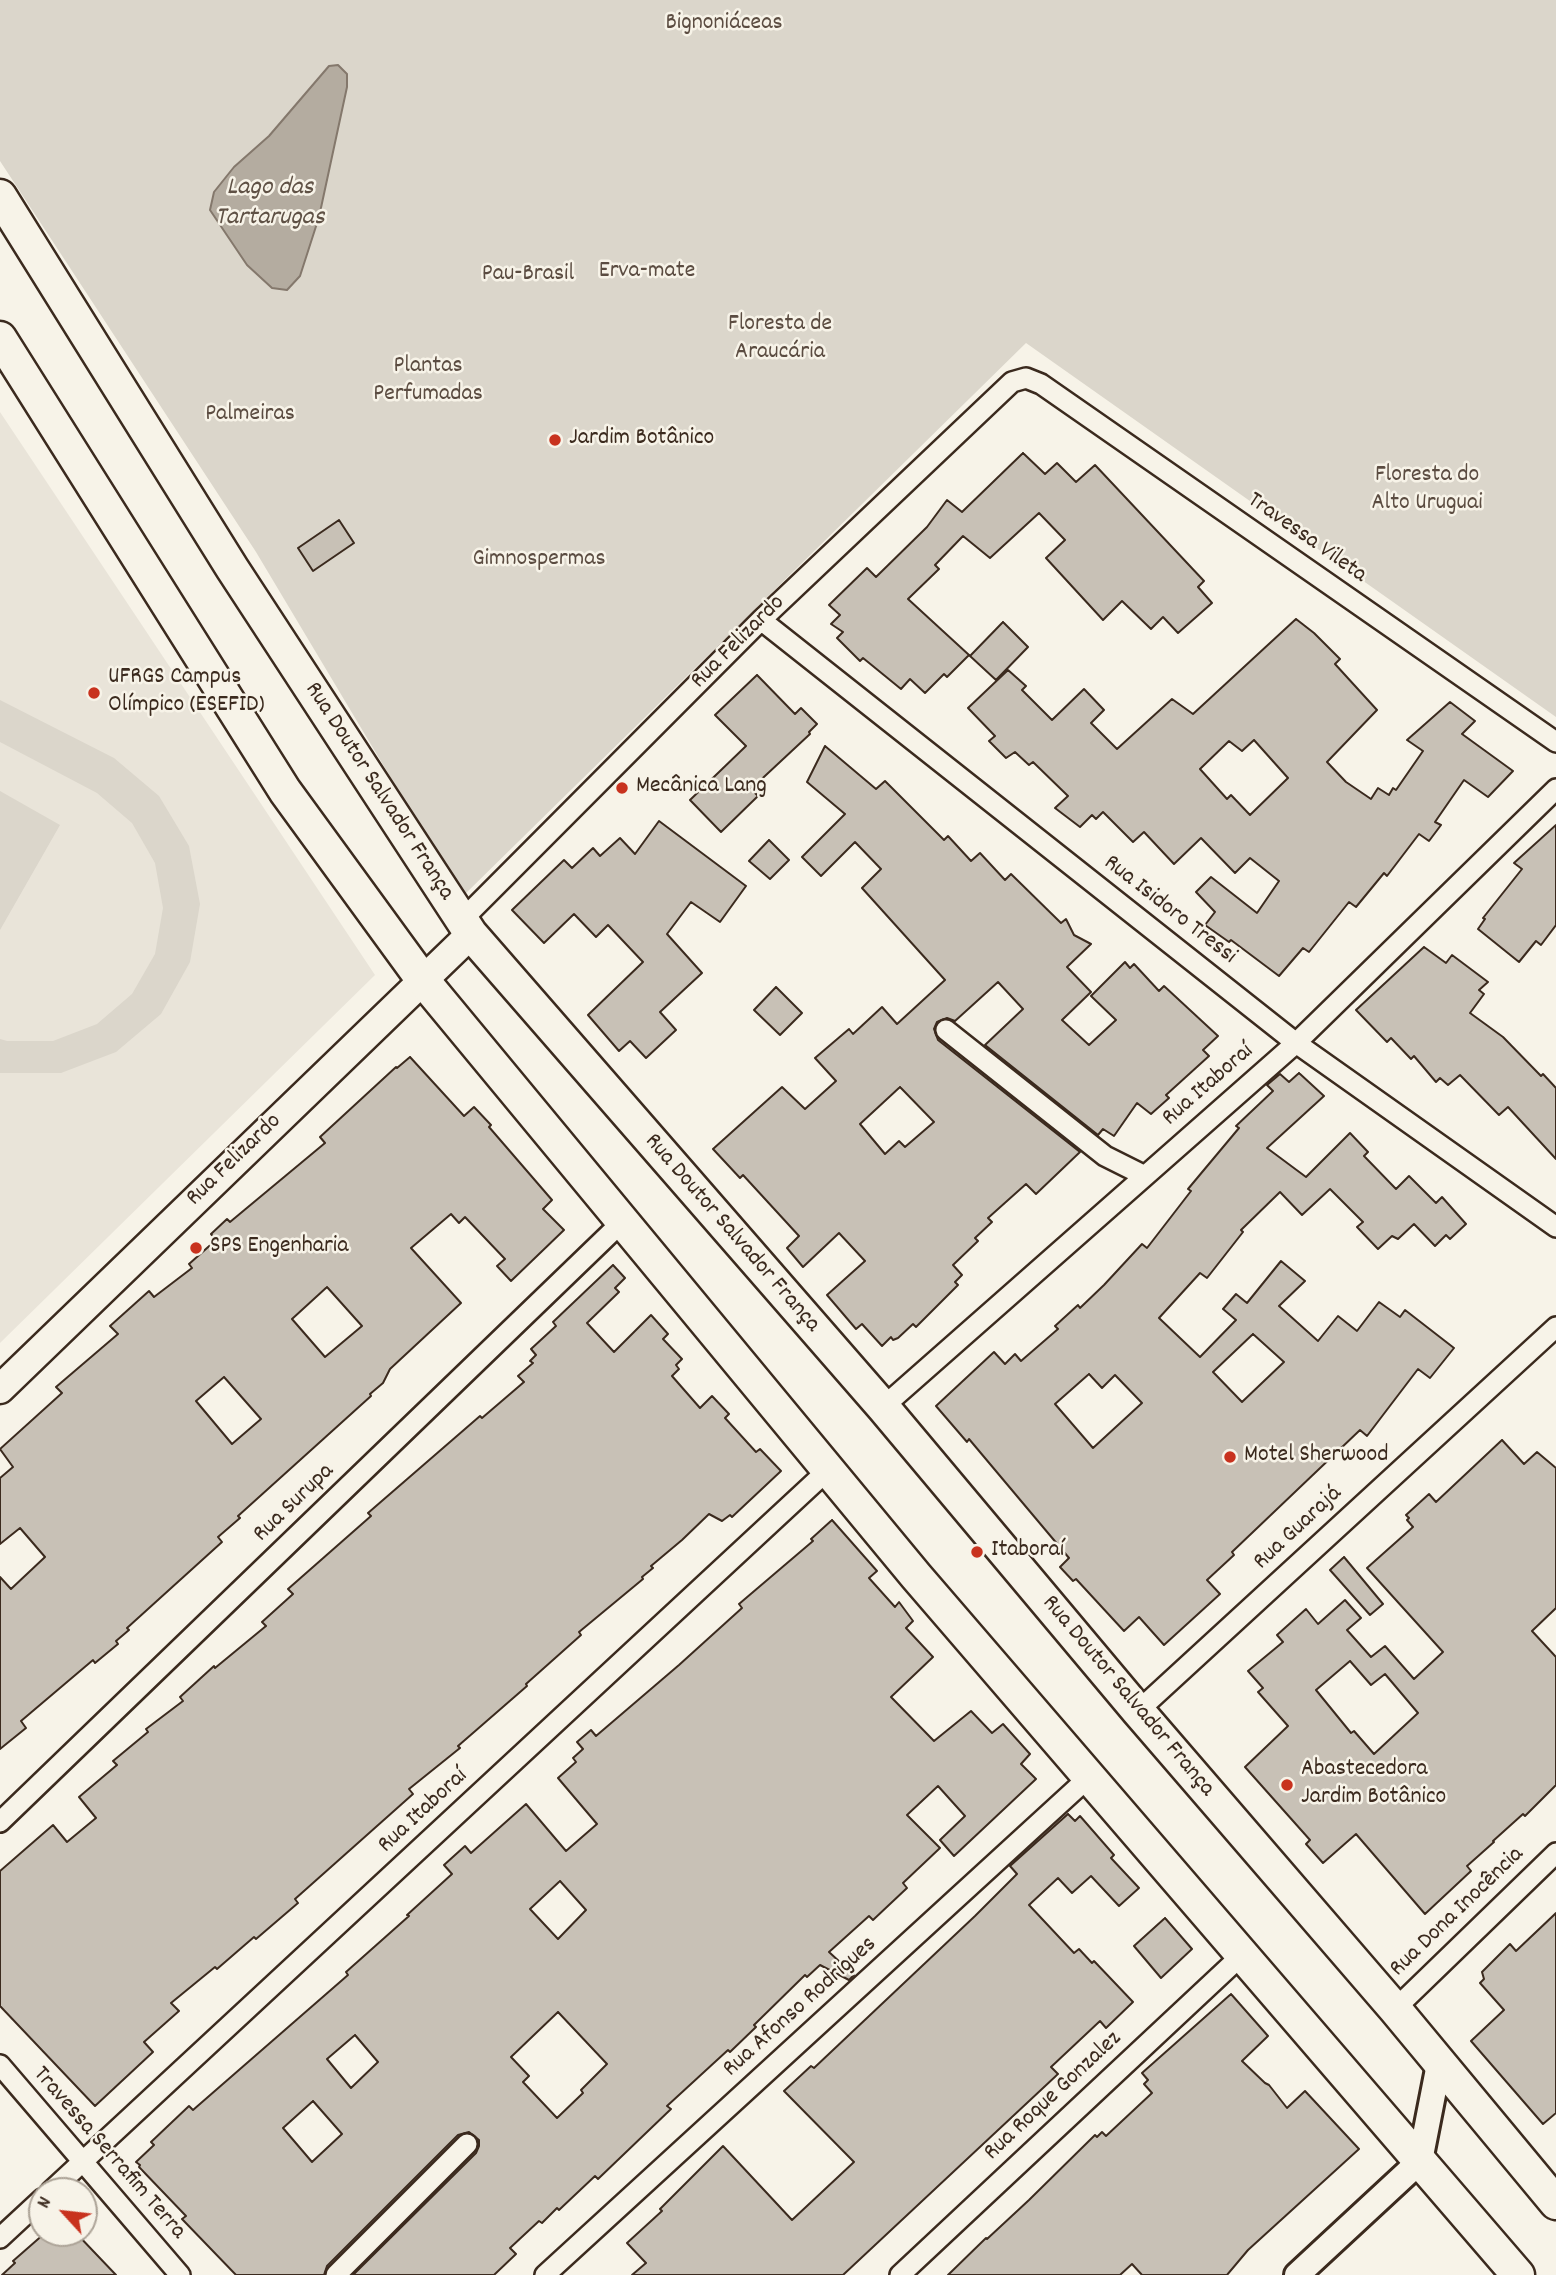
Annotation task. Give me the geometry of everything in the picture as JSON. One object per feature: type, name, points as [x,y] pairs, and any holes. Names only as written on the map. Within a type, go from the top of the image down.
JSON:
[{"type":"main road","name":"Rua Doutor Salvador França","points":[[0,196],[232,568],[466,928],[883,1407],[1138,1711],[1395,2009],[1556,2203]]},
{"type":"main road","points":[[0,338],[285,791],[422,979],[916,1576],[1518,2275]]},
{"type":"main road","name":"Rua Felizardo","points":[[0,1389],[422,979],[466,928]]},
{"type":"main road","points":[[1480,2231],[1510,2275]]},
{"type":"street","name":"Rua Felizardo","points":[[466,928],[761,620],[1012,382],[1026,378]]},
{"type":"street","name":"Travessa Vileta","points":[[1026,378],[1052,392],[1556,742]]},
{"type":"street","name":"Rua Isidoro Tressi","points":[[761,620],[1296,1043],[1556,1227]]},
{"type":"street","name":"Rua Itaboraí","points":[[883,1407],[1296,1043],[1556,789]]},
{"type":"street","points":[[946,1030],[1105,1156],[1145,1176]]},
{"type":"street","name":"Rua Surupa","points":[[0,1822],[623,1221]]},
{"type":"street","name":"Rua Guarajá","points":[[1138,1711],[1556,1327]]},
{"type":"street","name":"Rua Itaboraí","points":[[66,2177],[829,1469]]},
{"type":"street","name":"Rua Afonso Rodrigues","points":[[545,2275],[1089,1777]]},
{"type":"street","name":"Rua Dona Inocência","points":[[1395,2009],[1556,1853]]},
{"type":"street","name":"Rua Roque Gonzalez","points":[[900,2275],[1242,1955]]},
{"type":"street","points":[[1297,2275],[1420,2161],[1439,2064]]},
{"type":"street","name":"Travessa Serrafim Terra","points":[[0,2065],[180,2275]]},
{"type":"street","points":[[337,2275],[467,2144]]},
{"type":"street","points":[[0,2238],[28,2212]]},
{"type":"shaded area","name":"UFRGS Campus Olímpico (ESEFID)","points":[[0,412],[375,975],[0,1343]]},
{"type":"green space","name":"Jardim Botânico","points":[[0,0],[1556,0],[1556,717],[1026,343],[462,897],[256,552],[0,161]]},
{"type":"green space","points":[[0,700],[114,758],[159,796],[189,846],[200,904],[190,962],[161,1014],[116,1052],[61,1073],[0,1073],[0,1039],[53,1041],[97,1024],[132,994],[155,954],[163,908],[155,863],[132,823],[97,793],[0,742]]},
{"type":"green space","points":[[0,791],[60,825],[0,930]]},
{"type":"water","name":"Lago das Tartarugas","points":[[338,65],[347,74],[347,87],[319,217],[300,276],[287,290],[272,288],[247,265],[210,210],[214,192],[234,167],[269,136],[329,66]]},
{"type":"building","points":[[1023,453],[1045,474],[1057,463],[1076,482],[1095,465],[1204,581],[1198,587],[1212,603],[1178,633],[1163,617],[1151,629],[1122,601],[1103,620],[1046,558],[1065,540],[1039,513],[990,558],[963,536],[935,565],[939,569],[908,599],[969,655],[947,677],[944,674],[925,693],[910,679],[901,689],[863,658],[860,661],[837,638],[843,632],[831,624],[840,615],[829,605],[867,568],[876,577],[927,527],[947,500],[962,512]]},
{"type":"building","points":[[339,520],[354,543],[313,571],[298,548]]},
{"type":"building","points":[[1296,619],[1340,659],[1335,664],[1377,710],[1327,762],[1346,782],[1371,799],[1378,788],[1389,795],[1393,788],[1396,790],[1423,751],[1407,740],[1450,702],[1475,721],[1462,734],[1513,771],[1488,797],[1464,780],[1435,822],[1441,825],[1429,841],[1419,834],[1387,876],[1384,873],[1356,907],[1349,902],[1309,952],[1303,948],[1279,976],[1231,940],[1229,942],[1205,925],[1215,912],[1196,892],[1211,877],[1257,913],[1279,881],[1250,858],[1235,873],[1201,838],[1174,864],[1144,832],[1133,842],[1103,812],[1096,819],[1092,815],[1080,827],[1055,808],[1068,796],[1033,762],[1029,765],[1015,752],[1006,758],[989,741],[995,736],[968,708],[1008,670],[1026,686],[1022,690],[1052,720],[1084,689],[1104,710],[1091,723],[1117,749],[1172,699],[1193,714]],"holes":[[[1254,740],[1288,778],[1250,815],[1231,795],[1227,799],[1200,769],[1229,741],[1242,751]]]},
{"type":"building","points":[[1003,622],[1028,647],[996,680],[970,656]]},
{"type":"building","points":[[757,675],[795,714],[801,708],[817,724],[810,734],[751,789],[758,796],[721,832],[690,800],[746,746],[715,715]]},
{"type":"building","points":[[825,746],[876,789],[885,781],[944,840],[948,836],[971,861],[980,853],[1005,880],[1011,874],[1061,923],[1066,919],[1074,935],[1091,944],[1067,967],[1091,992],[1062,1020],[1089,1045],[1116,1020],[1091,996],[1125,962],[1130,968],[1134,964],[1159,991],[1164,986],[1218,1036],[1203,1050],[1209,1056],[1166,1095],[1169,1098],[1151,1114],[1137,1103],[1114,1136],[1103,1129],[1098,1135],[985,1045],[1023,1009],[998,982],[955,1021],[947,1018],[937,1022],[934,1029],[938,1040],[1080,1152],[1036,1194],[1026,1184],[988,1218],[992,1222],[975,1238],[978,1241],[953,1265],[962,1275],[955,1282],[958,1285],[916,1327],[913,1324],[898,1338],[893,1340],[891,1337],[882,1346],[862,1324],[856,1329],[827,1295],[865,1261],[839,1233],[803,1267],[787,1248],[799,1236],[743,1175],[740,1178],[713,1149],[782,1087],[805,1109],[836,1081],[815,1058],[849,1029],[853,1034],[882,1007],[897,1024],[945,980],[862,888],[881,869],[855,842],[821,876],[802,857],[845,814],[807,782]],"holes":[[[900,1087],[934,1122],[905,1147],[899,1141],[885,1154],[860,1124]]]},
{"type":"building","points":[[659,821],[746,886],[720,922],[691,902],[667,934],[702,973],[660,1012],[676,1030],[646,1058],[630,1041],[619,1051],[588,1015],[643,962],[608,925],[596,937],[574,914],[544,943],[512,910],[564,860],[572,868],[593,848],[600,856],[620,838],[635,854]]},
{"type":"building","points":[[1556,825],[1556,925],[1541,945],[1536,941],[1519,962],[1478,929],[1485,919],[1483,918],[1522,869],[1514,863]]},
{"type":"building","points":[[769,840],[789,860],[770,879],[749,861]]},
{"type":"building","points":[[1424,947],[1446,963],[1452,955],[1488,982],[1479,990],[1484,994],[1470,1013],[1503,1037],[1556,1088],[1556,1159],[1508,1107],[1499,1115],[1460,1075],[1448,1085],[1440,1078],[1436,1082],[1414,1056],[1411,1059],[1391,1038],[1387,1042],[1356,1010]]},
{"type":"building","points":[[776,987],[802,1013],[780,1035],[754,1010]]},
{"type":"building","points":[[410,1057],[464,1116],[474,1107],[552,1200],[543,1209],[564,1230],[511,1281],[497,1266],[505,1259],[465,1217],[459,1223],[451,1214],[411,1248],[461,1303],[390,1369],[383,1383],[371,1396],[238,1516],[240,1518],[218,1537],[222,1542],[127,1628],[129,1630],[116,1641],[118,1644],[95,1663],[93,1660],[21,1721],[26,1728],[0,1749],[0,1577],[11,1589],[45,1557],[20,1528],[0,1544],[0,1478],[13,1467],[0,1449],[62,1393],[56,1387],[118,1334],[110,1326],[149,1291],[154,1297],[192,1268],[189,1264],[216,1240],[211,1234],[227,1219],[230,1222],[325,1143],[320,1137]],"holes":[[[327,1287],[362,1326],[325,1357],[292,1319]],[[224,1377],[261,1419],[232,1444],[196,1401]]]},
{"type":"building","points":[[1299,1073],[1324,1096],[1267,1148],[1306,1177],[1350,1133],[1368,1152],[1364,1156],[1396,1189],[1409,1176],[1436,1203],[1442,1197],[1466,1224],[1450,1239],[1446,1235],[1435,1246],[1414,1224],[1398,1239],[1392,1236],[1378,1249],[1357,1227],[1363,1222],[1330,1189],[1302,1215],[1280,1192],[1241,1230],[1243,1232],[1207,1278],[1200,1273],[1159,1318],[1200,1357],[1236,1320],[1223,1309],[1236,1294],[1247,1303],[1281,1261],[1305,1281],[1279,1306],[1318,1341],[1338,1316],[1357,1331],[1379,1302],[1400,1317],[1405,1310],[1454,1348],[1430,1378],[1418,1369],[1367,1436],[1360,1430],[1232,1552],[1234,1555],[1207,1580],[1220,1594],[1164,1645],[1139,1617],[1124,1631],[1076,1579],[1073,1581],[1060,1567],[1069,1558],[969,1439],[967,1442],[936,1406],[994,1352],[1005,1364],[1015,1354],[1021,1361],[1058,1329],[1055,1326],[1078,1305],[1080,1308],[1104,1285],[1142,1244],[1147,1248],[1191,1191],[1188,1189],[1239,1128],[1236,1126],[1273,1091],[1267,1085],[1280,1074],[1289,1082]],"holes":[[[1253,1334],[1284,1362],[1242,1402],[1213,1372]],[[1089,1374],[1102,1388],[1115,1375],[1142,1403],[1093,1448],[1055,1404]]]},
{"type":"building","points":[[613,1265],[625,1278],[615,1288],[619,1292],[587,1323],[614,1352],[651,1315],[668,1334],[663,1339],[682,1359],[676,1365],[679,1369],[672,1376],[700,1408],[712,1396],[729,1414],[725,1418],[756,1452],[760,1449],[781,1471],[732,1517],[730,1515],[722,1521],[709,1514],[651,1566],[653,1568],[643,1579],[579,1632],[581,1635],[458,1746],[460,1748],[409,1789],[413,1794],[295,1899],[298,1903],[256,1939],[254,1937],[171,2003],[179,2011],[144,2042],[153,2052],[95,2106],[0,2006],[0,1871],[53,1825],[67,1842],[96,1818],[79,1797],[117,1765],[113,1761],[148,1732],[146,1729],[183,1701],[180,1697],[214,1666],[215,1668],[266,1626],[262,1622],[293,1594],[288,1589],[371,1516],[368,1513],[480,1416],[482,1418],[524,1382],[518,1376],[533,1363],[530,1361],[536,1355],[531,1349],[556,1326],[553,1322]]},
{"type":"building","points":[[1502,1440],[1524,1464],[1537,1452],[1556,1468],[1556,1608],[1532,1631],[1556,1657],[1556,1785],[1467,1866],[1471,1871],[1425,1914],[1356,1834],[1323,1863],[1306,1844],[1310,1840],[1245,1767],[1288,1726],[1258,1692],[1263,1688],[1248,1671],[1283,1642],[1277,1635],[1306,1609],[1318,1624],[1345,1600],[1361,1618],[1347,1630],[1371,1657],[1385,1646],[1414,1679],[1443,1652],[1367,1568],[1413,1527],[1406,1515],[1429,1494],[1436,1502]],"holes":[[[1350,1661],[1371,1685],[1385,1674],[1418,1713],[1374,1754],[1354,1731],[1351,1733],[1316,1690]]]},
{"type":"building","points":[[832,1520],[877,1571],[869,1578],[895,1607],[899,1602],[913,1621],[906,1628],[933,1657],[891,1697],[934,1741],[971,1711],[992,1733],[1003,1724],[1030,1754],[1021,1764],[1036,1779],[954,1856],[940,1840],[965,1816],[938,1786],[907,1815],[940,1848],[903,1883],[907,1888],[873,1920],[869,1916],[829,1952],[854,1975],[849,1980],[820,1965],[807,1977],[805,1975],[730,2052],[728,2050],[667,2106],[671,2109],[598,2179],[595,2176],[559,2210],[557,2208],[542,2223],[539,2221],[510,2248],[516,2254],[494,2275],[353,2275],[476,2153],[479,2140],[469,2132],[458,2135],[327,2266],[324,2275],[236,2275],[182,2219],[186,2216],[139,2167],[136,2162],[154,2145],[151,2142],[189,2106],[193,2110],[348,1975],[346,1972],[452,1874],[444,1865],[465,1846],[471,1853],[526,1804],[566,1851],[597,1824],[558,1778],[576,1762],[573,1758],[583,1749],[577,1742],[591,1730],[596,1736],[679,1665],[742,1608],[739,1604],[813,1541],[811,1539]],"holes":[[[560,1881],[586,1910],[558,1939],[530,1909]],[[558,2012],[607,2064],[557,2118],[523,2082],[529,2076],[511,2057]],[[355,2035],[378,2062],[351,2088],[327,2059]],[[313,2101],[342,2134],[312,2162],[283,2128]]]},
{"type":"building","points":[[1344,1557],[1383,1604],[1370,1615],[1330,1570]]},
{"type":"building","points":[[1068,1814],[1075,1821],[1080,1816],[1114,1855],[1111,1858],[1139,1888],[1119,1906],[1091,1876],[1072,1893],[1058,1878],[1029,1905],[1074,1953],[1079,1949],[1092,1963],[1094,1961],[1133,2002],[1106,2028],[1100,2021],[1051,2067],[1058,2074],[843,2275],[632,2275],[646,2263],[627,2243],[662,2211],[660,2209],[723,2146],[792,2220],[854,2162],[784,2091],[811,2066],[814,2068],[975,1916],[1017,1874],[1010,1866]]},
{"type":"building","points":[[1556,1913],[1556,2113],[1543,2124],[1471,2041],[1504,2010],[1480,1983],[1484,1979],[1482,1972],[1510,1944],[1516,1951]]},
{"type":"building","points":[[1165,1918],[1192,1949],[1161,1978],[1134,1946]]},
{"type":"building","points":[[1231,1994],[1268,2036],[1242,2061],[1269,2085],[1287,2108],[1305,2091],[1359,2149],[1248,2250],[1227,2275],[1142,2275],[1132,2264],[1120,2275],[948,2275],[1095,2135],[1097,2137],[1102,2132],[1106,2136],[1152,2093],[1144,2084],[1148,2080],[1142,2073]]},
{"type":"building","points":[[29,2247],[89,2247],[116,2275],[2,2275],[15,2263],[13,2261]]},
{"type":"place","name":"Jardim Botânico","points":[[555,440]]},
{"type":"place","name":"UFRGS Campus Olímpico (ESEFID)","points":[[94,693]]},
{"type":"place","name":"Mecânica Lang","points":[[622,788]]},
{"type":"place","name":"SPS Engenharia","points":[[196,1248]]},
{"type":"place","name":"Motel Sherwood","points":[[1230,1457]]},
{"type":"place","name":"Itaboraí","points":[[977,1552]]},
{"type":"place","name":"Abastecedora Jardim Botânico","points":[[1287,1785]]},
{"type":"park label","name":"Bignoniáceas","points":[[724,25]]},
{"type":"park label","name":"Erva-mate","points":[[647,273]]},
{"type":"park label","name":"Pau-Brasil","points":[[528,276]]},
{"type":"park label","name":"Floresta de Araucária","points":[[780,340]]},
{"type":"park label","name":"Plantas Perfumadas","points":[[428,382]]},
{"type":"park label","name":"Palmeiras","points":[[250,416]]},
{"type":"park label","name":"Floresta do Alto Uruguai","points":[[1427,491]]},
{"type":"park label","name":"Gimnospermas","points":[[539,561]]}]
